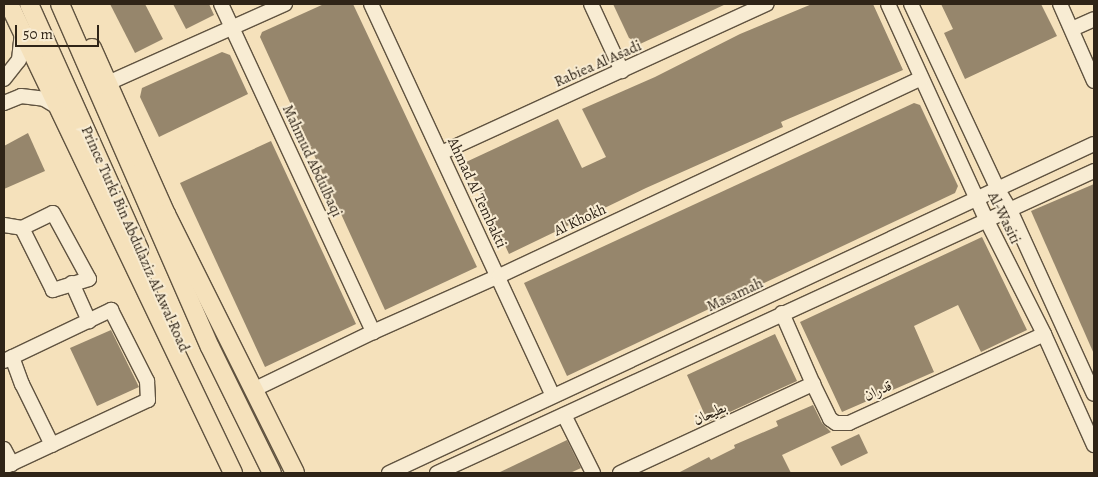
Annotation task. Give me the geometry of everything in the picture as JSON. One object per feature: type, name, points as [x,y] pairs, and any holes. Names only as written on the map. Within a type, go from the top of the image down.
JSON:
[{"type":"main road","points":[[9,4],[233,473]]},
{"type":"main road","name":"Prince Turki Bin Abdulaziz Al Awal Road","points":[[29,4],[188,358],[244,473]]},
{"type":"main road","name":"Prince Turki Bin Abdulaziz Al Awal Road","points":[[60,4],[210,347],[272,473]]},
{"type":"main road","points":[[72,4],[166,214],[295,473]]},
{"type":"main road","points":[[166,214],[166,246]]},
{"type":"street","name":"Mahmud Abdulbaqi","points":[[221,4],[373,332]]},
{"type":"street","points":[[108,83],[285,4]]},
{"type":"street","name":"Ahmad Al Tembakti","points":[[370,4],[499,276],[553,396]]},
{"type":"street","points":[[591,4],[622,71]]},
{"type":"street","name":"Rabiea Al Asadi","points":[[441,153],[622,71],[742,9],[767,4]]},
{"type":"street","name":"Al-Wasiti","points":[[888,4],[987,222],[1044,334],[1094,445]]},
{"type":"street","name":"Al-Wasiti","points":[[911,4],[998,190],[1010,210],[1094,394]]},
{"type":"street","points":[[1060,4],[1094,81]]},
{"type":"street","points":[[1072,29],[1094,19]]},
{"type":"street","points":[[4,79],[19,60],[22,30]]},
{"type":"street","name":"Al Khokh","points":[[253,390],[373,332],[499,276],[921,78]]},
{"type":"street","points":[[4,103],[21,96],[44,100],[59,108]]},
{"type":"street","name":"Masamah","points":[[389,473],[1094,144]]},
{"type":"street","points":[[438,473],[461,469],[585,404],[782,313],[987,222],[1094,171]]},
{"type":"street","points":[[4,225],[22,228],[53,213],[88,279],[53,290],[22,228]]},
{"type":"street","points":[[72,283],[88,320]]},
{"type":"street","points":[[4,449],[8,465],[52,445],[148,400],[147,381],[111,310],[8,359],[52,445]]},
{"type":"street","name":"قدران","points":[[782,313],[830,419],[836,423],[849,423],[1044,334]]},
{"type":"street","points":[[579,384],[566,398],[569,404],[585,404]]},
{"type":"street","name":"بطيحان","points":[[620,473],[813,384]]},
{"type":"street","points":[[529,408],[544,406],[549,411],[548,416],[538,427]]},
{"type":"street","points":[[564,415],[593,473]]},
{"type":"building","points":[[110,4],[145,4],[163,39],[135,53]]},
{"type":"building","points":[[173,4],[209,4],[214,15],[186,29]]},
{"type":"building","points":[[324,4],[353,4],[477,267],[385,310],[260,37],[262,32]]},
{"type":"building","points":[[613,4],[726,4],[640,44],[629,38]]},
{"type":"building","points":[[812,4],[873,4],[903,70],[781,122],[783,127],[646,188],[509,254],[466,162],[558,119],[582,168],[606,157],[582,109],[655,77],[740,34]]},
{"type":"building","points":[[941,4],[1041,4],[1057,36],[965,79],[944,33],[953,29]]},
{"type":"building","points":[[222,52],[230,55],[248,94],[159,137],[140,97],[142,88]]},
{"type":"building","points":[[914,103],[920,105],[958,186],[955,193],[567,376],[524,283]]},
{"type":"building","points":[[28,133],[45,171],[4,189],[4,146]]},
{"type":"building","points":[[271,141],[356,324],[265,367],[180,183]]},
{"type":"building","points":[[1094,184],[1094,354],[1031,211]]},
{"type":"building","points":[[982,237],[1027,330],[981,352],[958,305],[914,326],[934,372],[842,412],[800,322]]},
{"type":"building","points":[[111,330],[139,387],[97,406],[70,348]]},
{"type":"building","points":[[775,334],[797,381],[708,422],[687,375]]},
{"type":"building","points":[[813,405],[822,423],[831,432],[782,455],[791,473],[678,473],[709,457],[711,460],[735,448],[734,445],[778,426],[776,421]]},
{"type":"building","points":[[859,434],[868,453],[841,466],[831,447]]},
{"type":"building","points":[[567,440],[581,468],[570,473],[498,473]]}]
